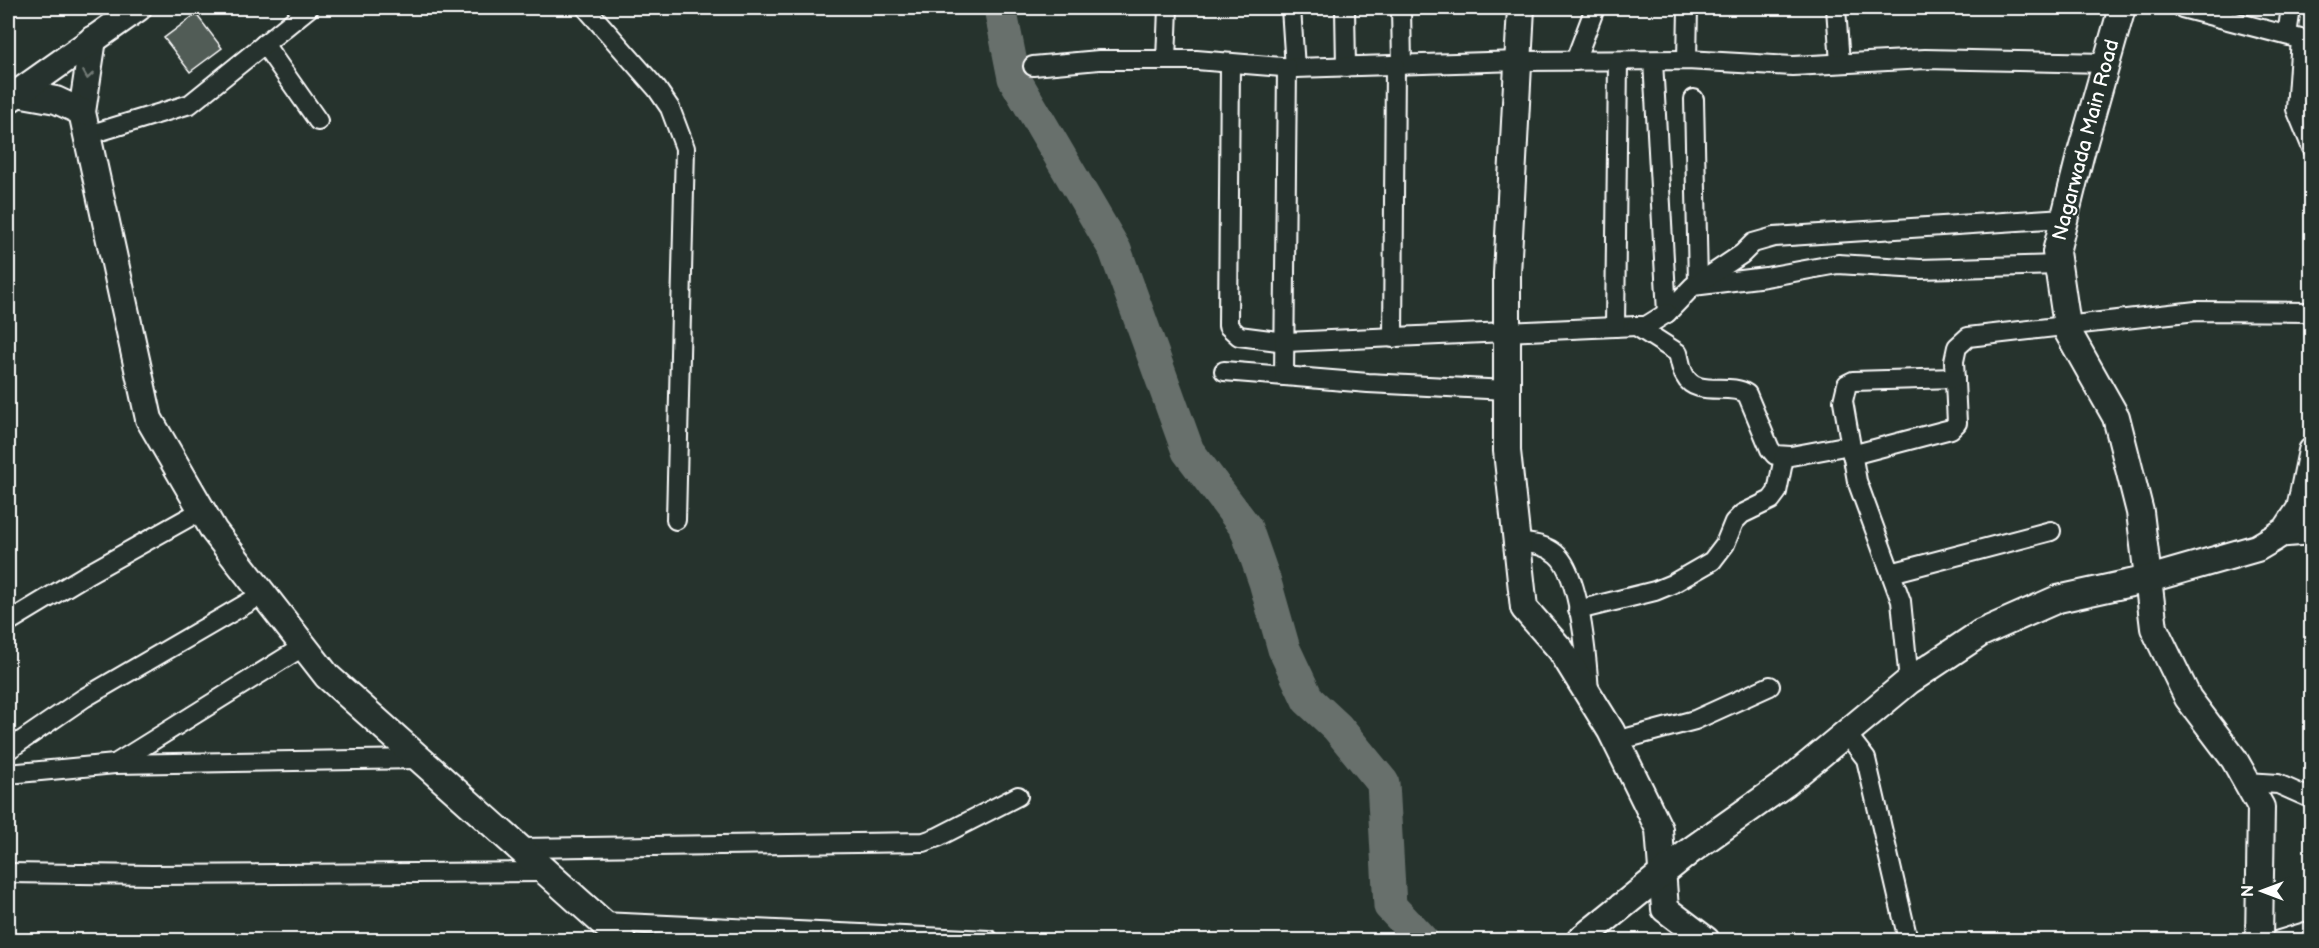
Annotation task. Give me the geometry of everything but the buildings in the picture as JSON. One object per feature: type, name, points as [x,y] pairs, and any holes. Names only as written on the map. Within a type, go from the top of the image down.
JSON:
[{"type":"street","points":[[12,96],[138,8]]},
{"type":"street","points":[[85,124],[190,104],[309,8]]},
{"type":"street","points":[[586,8],[664,98],[685,148],[676,520]]},
{"type":"street","points":[[1166,60],[1168,8]]},
{"type":"street","points":[[1284,376],[1291,8]]},
{"type":"street","points":[[1345,8],[1347,67]]},
{"type":"street","points":[[1394,338],[1401,8]]},
{"type":"street","points":[[1521,8],[1507,274],[1507,450],[1524,608],[1561,650],[1590,696],[1616,741],[1659,829],[1665,909],[1706,940]]},
{"type":"street","points":[[1575,62],[1595,8]]},
{"type":"street","points":[[1687,60],[1688,8]]},
{"type":"street","points":[[1836,8],[1840,63]]},
{"type":"street","name":"Nagarwada Main Road","points":[[2122,8],[2056,252],[2068,332],[2116,417],[2140,512],[2154,628],[2188,698],[2234,759],[2261,807],[2259,940]]},
{"type":"street","points":[[2182,8],[2300,38]]},
{"type":"street","points":[[2291,8],[2300,38],[2296,109],[2312,148]]},
{"type":"street","points":[[93,39],[85,124],[149,420],[214,531],[327,676],[622,940]]},
{"type":"street","points":[[264,44],[318,121]]},
{"type":"street","points":[[1033,66],[1099,60],[1166,60],[1291,67],[1519,61],[1687,60],[1793,66],[1925,59],[2106,63]]},
{"type":"street","points":[[1653,61],[1667,313]]},
{"type":"street","points":[[1615,327],[1618,62]]},
{"type":"street","points":[[1230,63],[1228,326],[1239,336],[1286,342],[1646,326],[1667,313],[1695,284],[1742,254],[1753,243],[1774,237],[2064,218]]},
{"type":"street","points":[[12,96],[56,100],[85,124]]},
{"type":"street","points":[[1694,99],[1695,284]]},
{"type":"street","points":[[1695,284],[1766,277],[1838,264],[1920,269],[2058,265]]},
{"type":"street","points":[[1636,326],[1678,353],[1685,377],[1690,383],[1704,388],[1740,389],[1747,394],[1770,448],[1775,455],[1784,457],[1851,450],[1951,429],[1957,423],[1954,360],[1957,347],[1968,337],[2196,311],[2312,312]]},
{"type":"street","points":[[1224,371],[1507,390]]},
{"type":"street","points":[[1909,681],[1905,619],[1901,601],[1857,481],[1842,401],[1847,384],[1853,381],[1955,378]]},
{"type":"street","points":[[1580,940],[1690,850],[1786,783],[1909,681],[1981,633],[2058,599],[2149,579],[2257,548],[2286,530],[2300,509],[2312,451]]},
{"type":"street","points":[[1578,610],[1655,591],[1712,561],[1725,544],[1734,522],[1742,514],[1771,500],[1777,492],[1784,457]]},
{"type":"street","points":[[8,622],[202,510]]},
{"type":"street","points":[[1891,573],[2051,531]]},
{"type":"street","points":[[2274,538],[2312,535]]},
{"type":"street","points":[[1517,542],[1542,546],[1557,554],[1570,572],[1586,648],[1590,696]]},
{"type":"street","points":[[8,750],[84,698],[263,594]]},
{"type":"street","points":[[115,764],[304,646]]},
{"type":"street","points":[[1616,741],[1695,720],[1770,686]]},
{"type":"street","points":[[1846,733],[1866,759],[1908,940]]},
{"type":"street","points":[[8,774],[115,764],[420,759]]},
{"type":"street","points":[[2247,782],[2278,784],[2312,799]]},
{"type":"street","points":[[521,848],[924,842],[1018,796]]},
{"type":"street","points":[[8,873],[152,875],[547,872]]},
{"type":"street","points":[[603,922],[989,940]]},
{"type":"street","points":[[2279,940],[2312,930]]},
{"type":"waterway","points":[[1000,8],[1014,78],[1115,250],[1188,451],[1246,528],[1265,582],[1284,649],[1308,700],[1337,727],[1383,783],[1390,906],[1422,940]]}]
